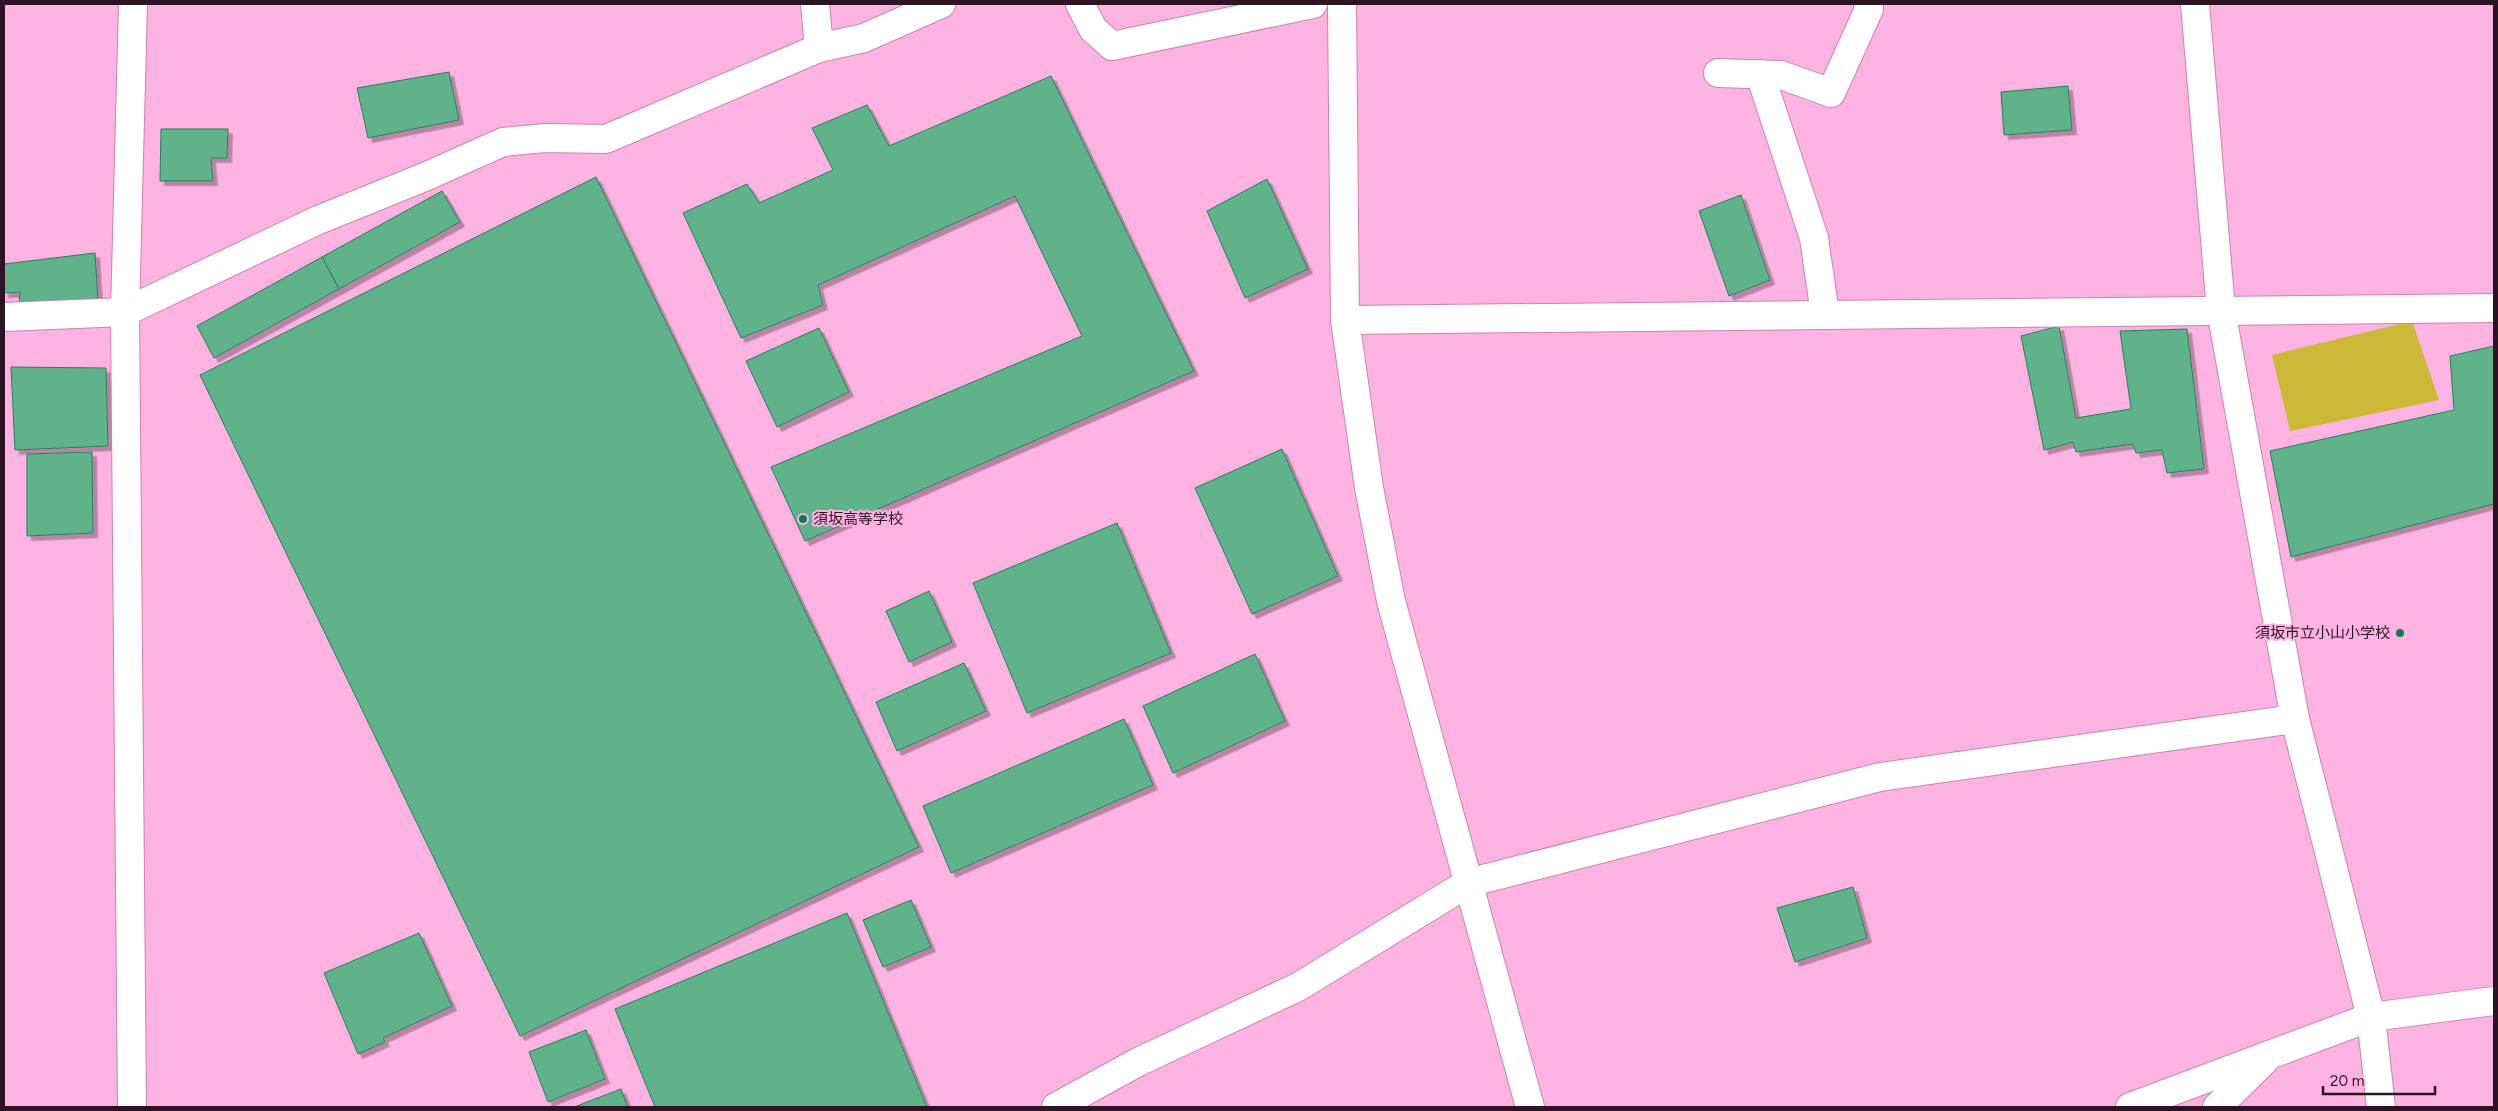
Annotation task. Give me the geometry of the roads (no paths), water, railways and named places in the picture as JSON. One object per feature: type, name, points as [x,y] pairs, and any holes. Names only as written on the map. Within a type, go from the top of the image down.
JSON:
[{"type":"street","points":[[132,4],[125,312],[132,1107]]},
{"type":"street","points":[[815,4],[819,48]]},
{"type":"street","points":[[4,317],[125,312],[316,221],[427,176],[503,142],[545,138],[606,138],[819,48],[864,38],[941,4]]},
{"type":"street","points":[[1080,4],[1093,29],[1112,46],[1312,4]]},
{"type":"street","points":[[1342,4],[1345,320],[1369,488],[1391,601],[1530,1107]]},
{"type":"street","points":[[1718,73],[1781,75],[1831,93],[1869,9],[1868,4]]},
{"type":"street","points":[[2195,4],[2220,310],[2295,719],[2371,1017],[2381,1107]]},
{"type":"street","points":[[1760,74],[1814,238],[1825,314]]},
{"type":"street","points":[[1345,320],[2494,308]]},
{"type":"street","points":[[1056,1107],[1138,1062],[1298,987],[1468,883],[1880,777],[2295,719]]},
{"type":"street","points":[[2130,1107],[2371,1017],[2494,1001]]},
{"type":"street","points":[[2217,1107],[2271,1054]]},
{"type":"place","name":"須坂高等学校","points":[[803,519]]},
{"type":"place","name":"須坂市立小山小学校","points":[[2400,633]]}]
